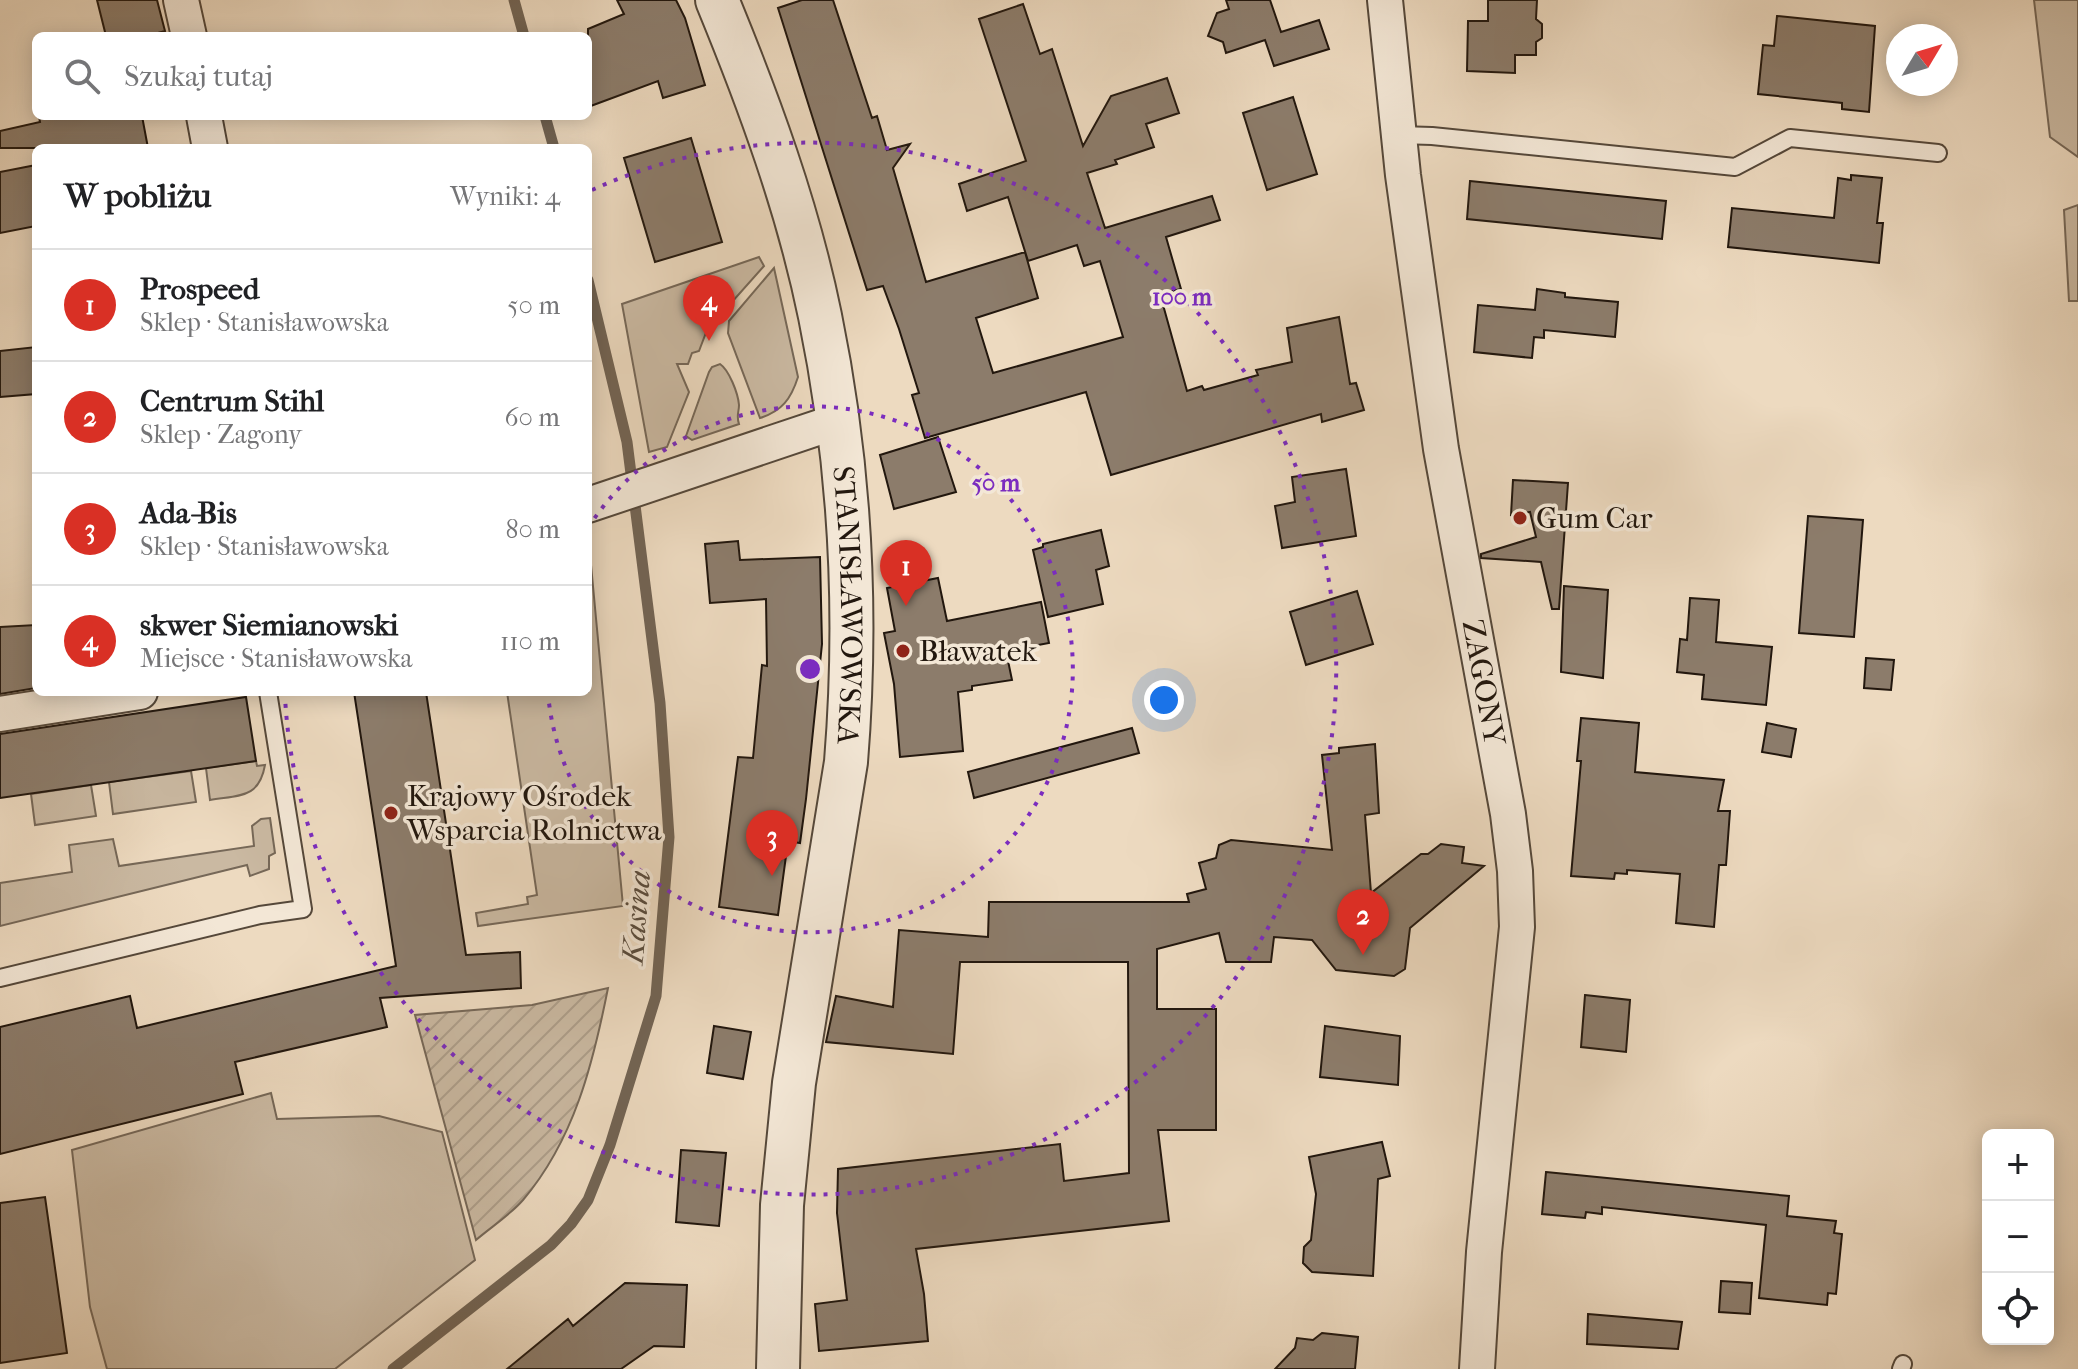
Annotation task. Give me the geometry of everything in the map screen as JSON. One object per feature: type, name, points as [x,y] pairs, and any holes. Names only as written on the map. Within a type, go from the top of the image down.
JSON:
[{"type":"street","points":[[181,0],[188,32]]},
{"type":"street","name":"STANISŁAWOWSKA","points":[[717,0],[749,77],[791,202],[820,314],[838,421],[851,577],[850,715],[846,762],[794,1083],[782,1205],[778,1369]]},
{"type":"street","name":"ZAGONY","points":[[1385,0],[1399,135],[1441,449],[1508,814],[1515,871],[1517,927],[1484,1252],[1477,1369]]},
{"type":"street","points":[[205,120],[209,144]]},
{"type":"street","points":[[598,502],[838,421]]},
{"type":"street","points":[[0,714],[115,696]]},
{"type":"lane","points":[[1399,135],[1735,167],[1790,138],[1938,153]]},
{"type":"lane","points":[[0,978],[260,915],[303,909],[269,696]]},
{"type":"shaded area","points":[[2034,0],[2078,0],[2078,157],[2050,137]]},
{"type":"shaded area","points":[[2078,205],[2078,301],[2069,301],[2064,210]]},
{"type":"shaded area","points":[[759,257],[764,266],[707,330],[699,351],[692,353],[688,364],[677,364],[689,392],[667,447],[649,452],[622,304]]},
{"type":"shaded area","points":[[774,268],[798,377],[785,403],[760,418],[728,333],[729,321]]},
{"type":"shaded area","points":[[720,364],[730,376],[737,394],[739,424],[692,440],[686,436],[709,372]]},
{"type":"shaded area","points":[[592,576],[623,906],[478,926],[476,913],[528,904],[527,897],[537,895],[508,696],[592,696]]},
{"type":"shaded area","points":[[256,761],[257,766],[265,765],[253,790],[239,796],[210,800],[206,768]]},
{"type":"shaded area","points":[[191,771],[196,802],[113,814],[109,782]]},
{"type":"shaded area","points":[[91,785],[96,816],[35,825],[31,794]]},
{"type":"shaded area","points":[[270,818],[275,853],[269,856],[269,869],[250,876],[247,865],[0,926],[0,883],[72,872],[69,845],[113,839],[119,866],[254,846],[252,826],[261,819]]},
{"type":"shaded area","points":[[608,988],[588,1073],[556,1152],[523,1200],[476,1240],[415,1015],[532,1005]]},
{"type":"shaded area","points":[[271,1093],[277,1119],[379,1116],[442,1132],[475,1260],[335,1369],[107,1369],[90,1307],[72,1150]]},
{"type":"building","points":[[97,0],[157,0],[165,31],[105,32]]},
{"type":"building","points":[[617,0],[676,0],[685,18],[705,85],[663,98],[658,81],[592,106],[592,32],[588,29],[624,14]]},
{"type":"building","points":[[802,0],[833,0],[872,118],[877,116],[887,150],[910,144],[893,168],[926,282],[1025,252],[1038,298],[976,318],[993,373],[1123,337],[1100,261],[1084,266],[1077,245],[1028,261],[1008,197],[967,211],[959,184],[1026,161],[979,19],[1023,4],[1040,54],[1052,49],[1083,146],[1111,96],[1167,78],[1179,113],[1146,124],[1154,147],[1115,160],[1117,164],[1087,173],[1105,228],[1212,196],[1220,220],[1166,237],[1181,289],[1160,294],[1187,391],[1202,386],[1204,390],[1258,375],[1256,370],[1292,362],[1287,328],[1339,317],[1350,384],[1356,383],[1364,410],[1322,422],[1321,414],[1111,475],[1086,392],[925,438],[912,395],[919,393],[899,329],[883,286],[867,290],[778,8]]},
{"type":"building","points":[[1226,0],[1270,0],[1281,32],[1319,20],[1329,49],[1274,66],[1265,40],[1226,53],[1223,42],[1208,36],[1217,13],[1229,9]]},
{"type":"building","points":[[1488,0],[1537,0],[1536,19],[1542,24],[1542,38],[1536,42],[1536,55],[1515,55],[1515,73],[1467,71],[1468,21],[1488,21]]},
{"type":"building","points":[[1777,16],[1875,26],[1869,112],[1842,109],[1842,103],[1758,94],[1763,45],[1774,46]]},
{"type":"building","points":[[1293,97],[1317,174],[1267,190],[1243,113]]},
{"type":"building","points":[[143,120],[147,144],[32,144],[32,148],[0,148],[0,131],[40,122]]},
{"type":"building","points":[[691,138],[722,242],[655,262],[624,158]]},
{"type":"building","points":[[32,166],[32,227],[0,233],[0,172]]},
{"type":"building","points":[[1851,175],[1882,178],[1877,223],[1883,223],[1879,263],[1728,247],[1732,208],[1834,218],[1838,178],[1851,180]]},
{"type":"building","points":[[1470,181],[1666,201],[1662,239],[1467,219]]},
{"type":"building","points":[[1537,289],[1565,293],[1565,297],[1618,302],[1615,337],[1544,330],[1544,338],[1534,337],[1532,358],[1474,352],[1478,305],[1535,310]]},
{"type":"building","points":[[32,347],[32,394],[0,397],[0,351]]},
{"type":"building","points":[[938,437],[956,492],[894,509],[880,455]]},
{"type":"building","points":[[1346,469],[1356,536],[1282,548],[1275,506],[1295,502],[1292,477]]},
{"type":"building","points":[[1513,480],[1568,483],[1559,609],[1552,609],[1541,562],[1481,558],[1481,554],[1536,537],[1530,512],[1511,515]]},
{"type":"building","points":[[1808,516],[1863,520],[1854,637],[1799,633]]},
{"type":"building","points":[[1101,530],[1109,566],[1096,570],[1103,604],[1048,617],[1033,550],[1043,547],[1043,544]]},
{"type":"building","points":[[738,541],[740,560],[820,557],[822,644],[806,799],[800,843],[788,841],[778,915],[719,907],[738,757],[753,758],[762,665],[767,666],[766,599],[710,603],[705,544]]},
{"type":"building","points":[[938,578],[947,621],[1041,602],[1049,643],[1006,651],[1012,680],[972,686],[972,690],[958,692],[963,751],[900,757],[894,684],[884,633],[895,631],[887,588]]},
{"type":"building","points":[[1564,586],[1608,590],[1603,678],[1561,672]]},
{"type":"building","points":[[1357,591],[1373,644],[1306,665],[1290,612]]},
{"type":"building","points":[[1690,598],[1719,600],[1716,642],[1772,647],[1766,705],[1702,699],[1704,675],[1677,672],[1680,639],[1687,640]]},
{"type":"building","points":[[32,625],[32,689],[0,694],[0,627]]},
{"type":"building","points":[[1866,658],[1894,660],[1891,690],[1864,688]]},
{"type":"building","points":[[355,696],[427,696],[466,955],[520,952],[521,988],[380,998],[387,1027],[235,1062],[243,1094],[0,1154],[0,1027],[130,996],[137,1028],[396,966]]},
{"type":"building","points":[[246,697],[256,761],[0,798],[0,734]]},
{"type":"building","points":[[1581,718],[1639,723],[1635,772],[1724,780],[1718,811],[1730,811],[1726,865],[1719,865],[1714,927],[1676,923],[1680,874],[1627,870],[1627,874],[1615,873],[1614,879],[1571,876],[1581,761],[1577,761]]},
{"type":"building","points":[[1767,723],[1796,729],[1791,757],[1762,752]]},
{"type":"building","points":[[1132,728],[1139,753],[974,798],[968,772]]},
{"type":"building","points":[[1375,744],[1379,813],[1365,815],[1371,893],[1421,854],[1428,854],[1441,844],[1464,847],[1462,863],[1484,866],[1410,928],[1405,969],[1394,976],[1336,970],[1312,940],[1274,937],[1271,962],[1226,962],[1219,933],[1157,949],[1157,1009],[1216,1009],[1216,1130],[1158,1130],[1169,1221],[916,1249],[928,1341],[819,1351],[815,1304],[847,1300],[837,1213],[838,1169],[1060,1144],[1064,1181],[1129,1173],[1128,962],[960,962],[953,1054],[826,1042],[836,996],[893,1007],[899,930],[988,937],[989,902],[1189,902],[1187,894],[1206,889],[1199,863],[1216,858],[1219,845],[1231,840],[1332,850],[1322,755],[1339,753],[1339,748]]},
{"type":"building","points":[[1585,995],[1630,1000],[1626,1052],[1581,1047]]},
{"type":"building","points":[[714,1026],[751,1032],[743,1079],[707,1073]]},
{"type":"building","points":[[1325,1026],[1400,1036],[1398,1085],[1320,1077]]},
{"type":"building","points":[[1382,1142],[1390,1176],[1378,1179],[1373,1276],[1312,1272],[1303,1263],[1304,1247],[1311,1240],[1316,1194],[1309,1157]]},
{"type":"building","points":[[681,1150],[726,1153],[719,1226],[676,1222]]},
{"type":"building","points":[[1546,1172],[1789,1196],[1787,1216],[1836,1221],[1834,1233],[1842,1234],[1836,1294],[1828,1293],[1827,1305],[1759,1298],[1766,1225],[1602,1207],[1602,1214],[1586,1212],[1585,1218],[1542,1214]]},
{"type":"building","points":[[45,1197],[67,1353],[0,1363],[0,1203]]},
{"type":"building","points":[[1721,1281],[1752,1283],[1750,1314],[1719,1312]]},
{"type":"building","points":[[625,1283],[687,1285],[684,1347],[654,1346],[621,1369],[507,1369],[568,1319],[573,1326]]},
{"type":"building","points":[[1588,1314],[1682,1322],[1678,1349],[1587,1344]]},
{"type":"building","points":[[1322,1333],[1358,1337],[1355,1369],[1275,1369],[1295,1348],[1297,1338],[1313,1340]]},
{"type":"waterway","name":"Kasina","points":[[514,0],[523,32]]},
{"type":"waterway","name":"Kasina","points":[[546,120],[553,144]]},
{"type":"waterway","name":"Kasina","points":[[393,1369],[551,1245],[588,1200],[610,1145],[656,996],[669,837],[660,703],[627,442],[592,297]]},
{"type":"place","name":"skwer Siemianowski","points":[[709,341]]},
{"type":"place","name":"Gum Car","points":[[1520,518]]},
{"type":"place","name":"Prospeed","points":[[906,606]]},
{"type":"place","name":"Bławatek","points":[[903,651]]},
{"type":"place","name":"Krajowy Ośrodek Wsparcia Rolnictwa","points":[[391,813]]},
{"type":"place","name":"Ada-Bis","points":[[772,876]]},
{"type":"place","name":"Centrum Stihl","points":[[1363,955]]}]
